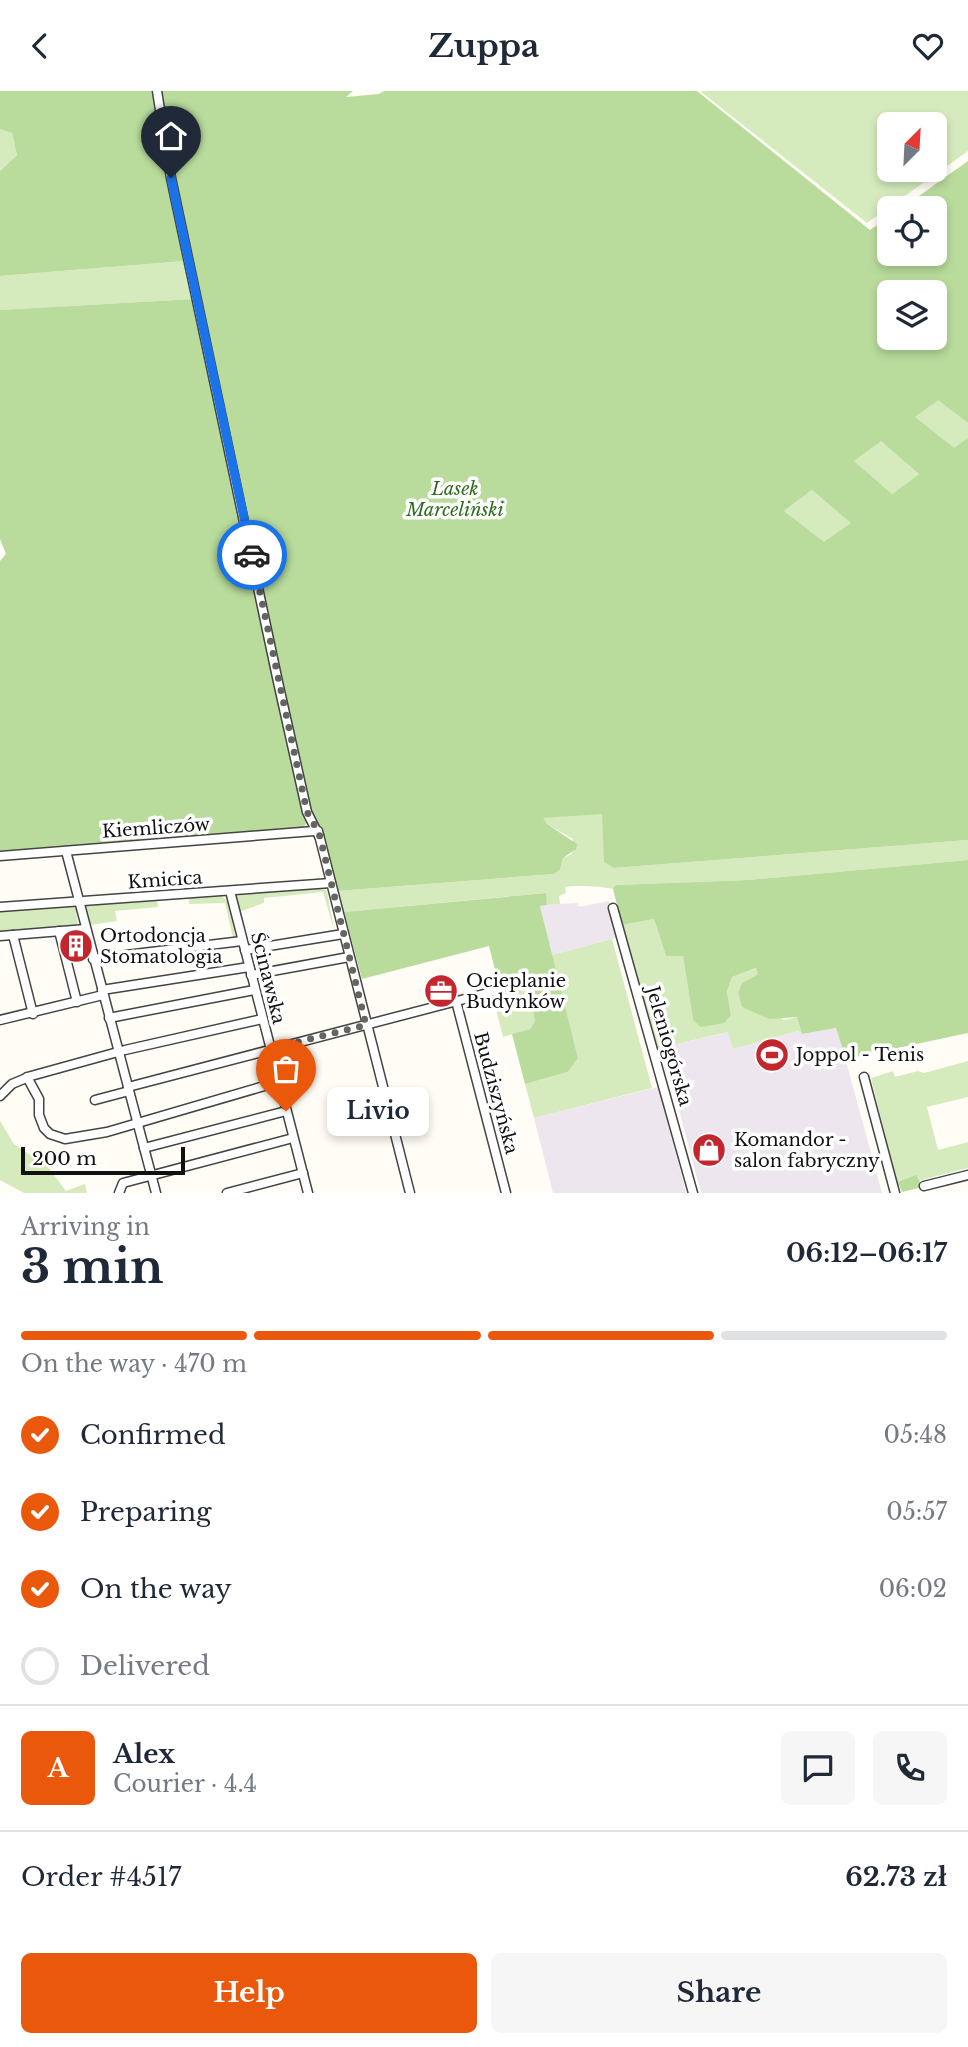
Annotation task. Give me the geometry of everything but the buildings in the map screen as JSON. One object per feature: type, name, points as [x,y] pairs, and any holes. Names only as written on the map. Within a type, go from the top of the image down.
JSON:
[{"type":"street","points":[[157,91],[174,190],[310,821],[331,883],[410,1193]]},
{"type":"street","name":"Kiemliczów","points":[[0,856],[316,834]]},
{"type":"street","points":[[66,851],[156,1193]]},
{"type":"street","name":"Kmicica","points":[[1,907],[331,883]]},
{"type":"street","name":"Ścinawska","points":[[230,891],[308,1193]]},
{"type":"street","name":"Jeleniogórska","points":[[613,908],[693,1193]]},
{"type":"street","points":[[33,1014],[6,935],[86,929]]},
{"type":"street","points":[[59,931],[77,1002]]},
{"type":"street","points":[[93,959],[343,934]]},
{"type":"street","points":[[0,1020],[33,1014],[102,993],[349,957]]},
{"type":"street","points":[[109,1018],[254,990]]},
{"type":"street","points":[[95,1100],[270,1049],[499,990]]},
{"type":"street","name":"Budziszyńska","points":[[456,1001],[506,1193]]},
{"type":"street","points":[[0,1096],[12,1084],[27,1077],[118,1052],[262,1019]]},
{"type":"street","points":[[27,1077],[39,1099],[42,1124],[56,1137],[65,1139],[107,1132],[137,1120],[278,1082]]},
{"type":"street","points":[[864,1077],[895,1193]]},
{"type":"street","points":[[144,1148],[286,1111]]},
{"type":"street","points":[[119,1193],[123,1183],[293,1138]]},
{"type":"street","points":[[227,1193],[303,1173]]},
{"type":"street","points":[[924,1186],[968,1175]]},
{"type":"shaded area","points":[[609,901],[619,937],[552,955],[540,905],[578,903],[579,907]]},
{"type":"shaded area","points":[[837,1028],[882,1193],[701,1193],[674,1091],[695,1085],[694,1080],[673,1086],[664,1047],[729,1032],[733,1049],[798,1031],[802,1034]]},
{"type":"shaded area","points":[[658,1087],[686,1193],[553,1193],[534,1118]]},
{"type":"green space","name":"Lasek Marceliński","points":[[0,91],[353,91],[346,97],[379,94],[384,91],[697,91],[870,230],[877,225],[877,266],[947,266],[947,196],[919,196],[939,182],[947,182],[947,176],[968,161],[968,423],[938,400],[915,417],[954,448],[968,438],[968,840],[614,868],[604,862],[602,814],[543,818],[547,824],[577,844],[576,849],[563,858],[560,870],[554,874],[338,891],[322,831],[315,822],[307,823],[302,829],[0,851],[0,561],[6,554],[0,539],[0,310],[193,299],[185,261],[0,276],[0,171],[17,155],[12,133],[0,129]],"holes":[[[881,441],[919,474],[892,494],[854,461]],[[812,490],[851,523],[824,542],[784,511]]]},
{"type":"green space","points":[[700,91],[968,91],[968,151],[947,166],[947,112],[877,112],[877,182],[925,182],[905,196],[877,196],[877,216],[867,223]]},
{"type":"green space","points":[[0,129],[12,133],[17,155],[0,171]]},
{"type":"green space","points":[[186,261],[193,299],[0,310],[0,276]]},
{"type":"green space","points":[[938,399],[968,423],[968,438],[954,449],[914,417]]},
{"type":"green space","points":[[881,440],[919,474],[892,494],[853,461]]},
{"type":"green space","points":[[812,490],[852,523],[824,543],[784,511]]},
{"type":"green space","points":[[602,813],[614,868],[968,840],[968,860],[748,880],[616,885],[613,889],[570,886],[565,887],[566,893],[559,896],[560,904],[547,905],[545,893],[344,912],[338,891],[554,874],[560,870],[563,858],[572,854],[573,839],[547,824],[542,818]]},
{"type":"green space","points":[[968,860],[968,1033],[846,1059],[836,1028],[802,1034],[797,1017],[769,1019],[742,1007],[738,992],[742,983],[758,974],[756,968],[732,977],[727,991],[731,1015],[724,1023],[701,1027],[693,1020],[683,956],[666,956],[654,919],[622,925],[613,889],[616,885],[748,880]]},
{"type":"green space","points":[[323,887],[327,891],[334,930],[323,892],[264,898],[264,903],[239,912],[236,899],[239,893]]},
{"type":"green space","points":[[546,893],[547,905],[540,906],[578,1058],[568,1072],[525,1084],[512,1034],[530,1029],[535,1021],[527,983],[500,989],[489,946],[362,979],[344,912]]},
{"type":"green space","points":[[221,895],[227,901],[236,938],[233,938],[225,903],[189,904],[189,897]]},
{"type":"green space","points":[[157,899],[158,907],[115,911],[117,921],[90,925],[93,945],[86,905]]},
{"type":"green space","points":[[72,905],[76,909],[78,926],[0,934],[0,909]]},
{"type":"green space","points":[[654,919],[666,956],[683,955],[693,1020],[731,1015],[727,991],[732,977],[757,968],[758,974],[742,983],[738,991],[784,1020],[797,1017],[802,1034],[798,1031],[733,1049],[728,1032],[655,1049],[622,925]]},
{"type":"green space","points":[[612,939],[652,1088],[534,1118],[525,1084],[568,1072],[578,1058],[552,955]]},
{"type":"green space","points":[[527,983],[535,1021],[530,1029],[503,1037],[493,997],[501,995],[500,989]]},
{"type":"green space","points":[[968,1061],[968,1097],[927,1107],[938,1150],[968,1142],[968,1168],[898,1186],[871,1078],[893,1071],[895,1077],[918,1071],[924,1073]]},
{"type":"green space","points":[[0,1121],[14,1144],[48,1167],[66,1191],[85,1184],[87,1193],[24,1193],[0,1180]]},
{"type":"green space","points":[[916,1175],[923,1187],[902,1192],[898,1182]]},
{"type":"way so far","points":[[252,555],[307,812],[319,833],[366,1025],[270,1049],[286,1111]]},
{"type":"place","name":"Ortodoncja Stomatologia","points":[[76,946]]},
{"type":"place","name":"Ocieplanie Budynków","points":[[441,991]]},
{"type":"place","name":"Joppol - Tenis","points":[[772,1055]]},
{"type":"place","name":"Livio","points":[[286,1111]]},
{"type":"place","name":"Komandor - salon fabryczny","points":[[709,1150]]},
{"type":"route","points":[[171,178],[252,555]]}]
